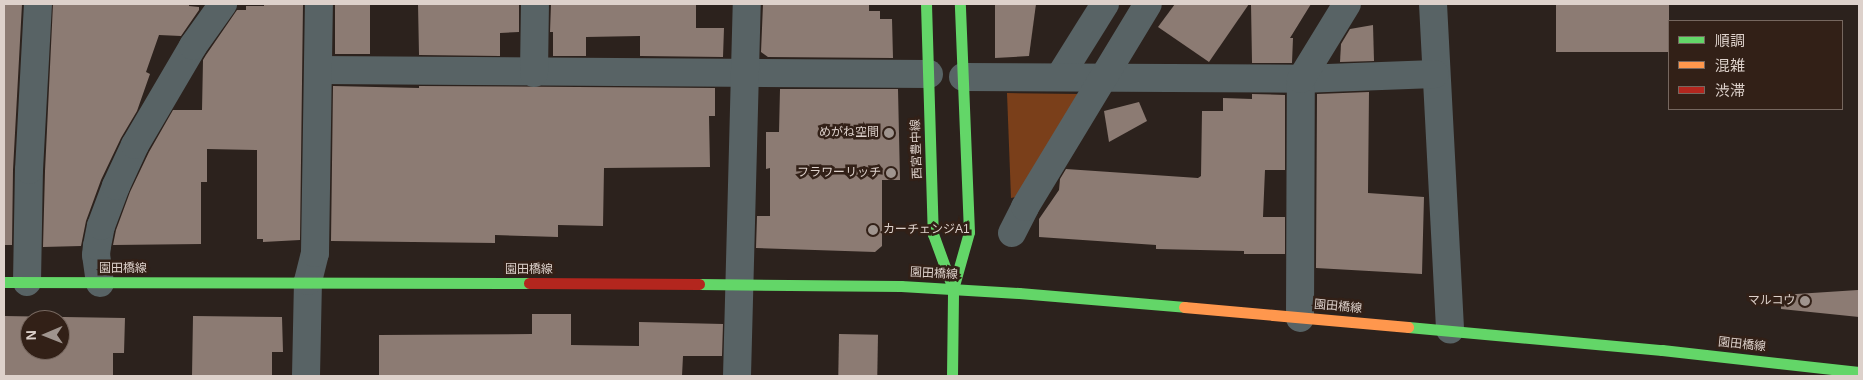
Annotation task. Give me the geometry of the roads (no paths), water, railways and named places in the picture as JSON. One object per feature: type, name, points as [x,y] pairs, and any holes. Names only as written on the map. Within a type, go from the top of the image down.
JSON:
[{"type":"street","points":[[15,282],[29,170],[38,4]]},
{"type":"street","points":[[100,283],[96,255],[97,246],[101,226],[116,186],[136,145],[193,46],[223,4]]},
{"type":"street","points":[[306,376],[308,281],[315,253],[319,4]]},
{"type":"street","points":[[534,73],[535,4]]},
{"type":"street","points":[[737,376],[746,4]]},
{"type":"street","name":"西宮豊中線","points":[[926,4],[933,234],[953,289]]},
{"type":"street","name":"西宮豊中線","points":[[952,376],[953,289],[969,232],[960,4]]},
{"type":"street","points":[[1060,76],[1105,4]]},
{"type":"street","points":[[1012,234],[1025,206],[1148,4]]},
{"type":"street","points":[[1300,318],[1301,79],[1347,4]]},
{"type":"street","points":[[1433,4],[1435,74],[1450,330]]},
{"type":"street","points":[[318,70],[534,73],[929,74]]},
{"type":"street","points":[[963,77],[1060,76],[1301,79],[1435,74]]},
{"type":"street","name":"園田橋線","points":[[15,282],[308,281],[901,286],[1020,292],[1450,330],[1662,350],[1859,372]]},
{"type":"place","name":"めがね空間","points":[[889,133]]},
{"type":"place","name":"フラワーリッチ","points":[[891,173]]},
{"type":"place","name":"カーチェンジA1","points":[[873,230]]},
{"type":"place","name":"マルコウ","points":[[1805,301]]}]
